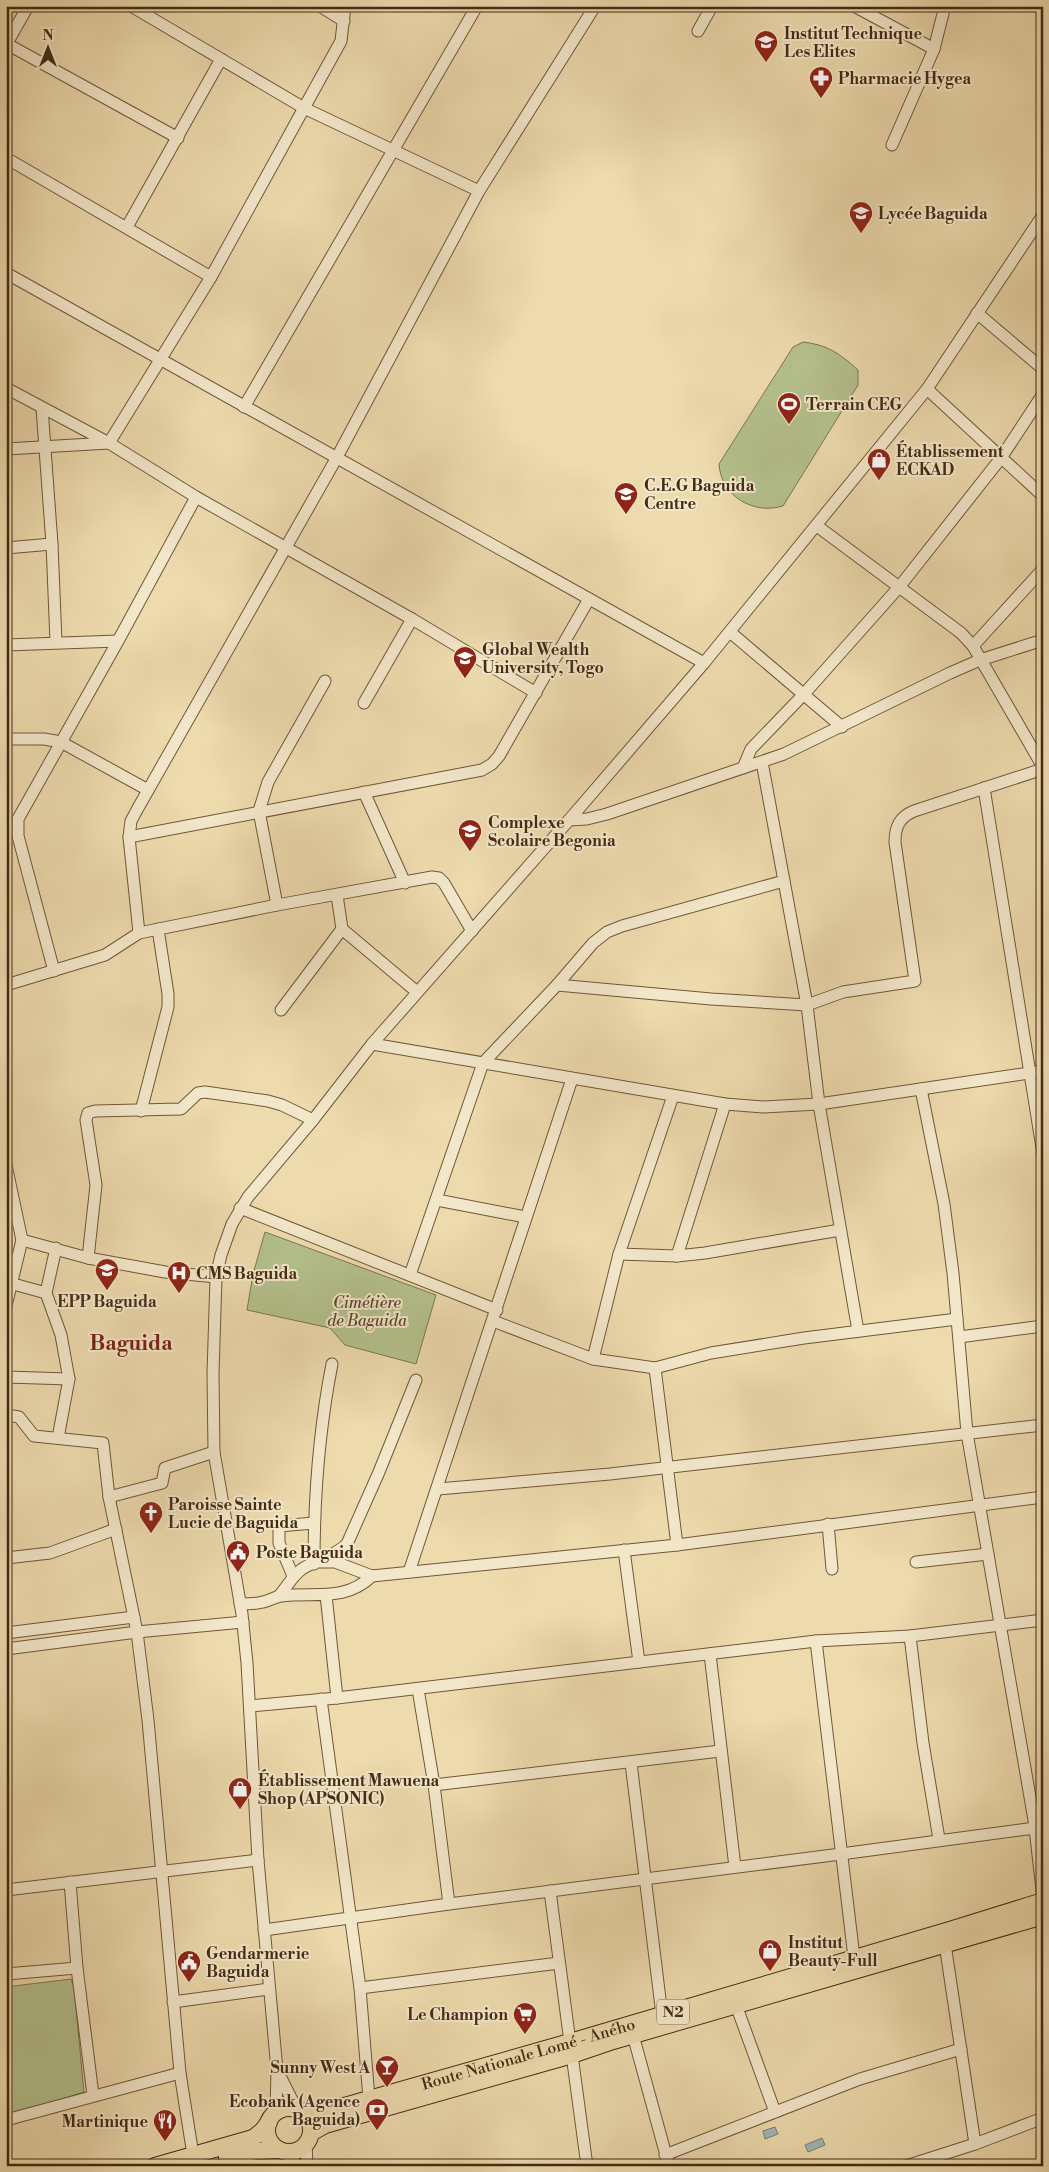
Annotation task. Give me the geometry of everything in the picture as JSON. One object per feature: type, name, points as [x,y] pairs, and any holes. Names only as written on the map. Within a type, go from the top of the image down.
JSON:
[{"type":"highway","name":"Route Nationale Lomé - Aného","points":[[309,2138],[326,2125],[571,2049],[662,2015],[950,1930],[1043,1899]]},
{"type":"highway","name":"Route Nationale Lomé - Aného","points":[[299,2111],[317,2112],[571,2049],[633,2036],[1043,1916]]},
{"type":"highway","name":"N2","points":[[195,2160],[253,2138],[262,2131],[272,2117],[287,2108],[299,2111]]},
{"type":"highway","points":[[299,2111],[309,2120],[309,2138]]},
{"type":"highway","points":[[272,2117],[268,2138],[282,2151]]},
{"type":"highway","name":"N2","points":[[155,2166],[247,2152],[297,2151],[309,2138]]},
{"type":"street","points":[[28,6],[7,45],[178,138]]},
{"type":"street","points":[[131,6],[304,108],[479,190]]},
{"type":"street","points":[[320,6],[344,21]]},
{"type":"street","points":[[109,443],[211,277],[341,40],[345,6]]},
{"type":"street","points":[[244,407],[477,6]]},
{"type":"street","points":[[138,933],[129,837],[132,821],[336,459],[479,190],[595,6]]},
{"type":"street","points":[[698,32],[712,6]]},
{"type":"street","points":[[854,6],[934,49]]},
{"type":"street","points":[[892,146],[934,49],[945,6]]},
{"type":"street","points":[[127,227],[221,59]]},
{"type":"street","points":[[6,158],[211,277]]},
{"type":"street","points":[[272,2117],[277,2070],[258,1860],[250,1706],[240,1604],[214,1452],[212,1374],[216,1277],[221,1255],[240,1208],[313,1120],[372,1044],[570,820],[704,663],[817,526],[927,389],[1043,215]]},
{"type":"street","points":[[6,273],[704,663]]},
{"type":"street","points":[[977,312],[1043,370]]},
{"type":"street","points":[[6,388],[109,443],[196,497],[412,619],[536,693]]},
{"type":"street","points":[[927,389],[1043,496]]},
{"type":"street","points":[[743,768],[751,749],[804,694],[900,586],[1001,458],[1043,394]]},
{"type":"street","points":[[42,408],[52,544],[56,642]]},
{"type":"street","points":[[6,449],[109,443]]},
{"type":"street","points":[[54,971],[18,836],[18,819],[196,497]]},
{"type":"street","points":[[557,985],[711,1000],[807,1005],[843,992],[915,981],[894,842],[897,824],[906,815],[914,811],[1043,768],[973,646],[960,633],[900,586],[817,526]]},
{"type":"street","points":[[6,548],[52,544]]},
{"type":"street","points":[[973,646],[1043,569]]},
{"type":"street","points":[[129,837],[487,768],[499,756],[589,599]]},
{"type":"street","points":[[364,703],[412,619]]},
{"type":"street","points":[[730,632],[842,727]]},
{"type":"street","points":[[570,820],[587,819],[607,814],[762,762],[842,727],[980,660],[1043,640]]},
{"type":"street","points":[[6,646],[56,642],[118,641]]},
{"type":"street","points":[[277,905],[259,811],[268,782],[325,681]]},
{"type":"street","points":[[6,739],[44,739],[62,742],[148,790]]},
{"type":"street","points":[[762,762],[807,1005],[819,1104],[858,1332]]},
{"type":"street","points":[[984,788],[1043,1154]]},
{"type":"street","points":[[364,792],[405,883]]},
{"type":"street","points":[[6,985],[105,955],[138,933],[432,877],[439,878],[444,883],[472,931]]},
{"type":"street","points":[[410,1275],[483,1063],[557,985],[593,943],[607,932],[622,926],[784,881]]},
{"type":"street","points":[[337,895],[342,929],[417,992]]},
{"type":"street","points":[[140,1110],[168,1007],[168,994],[158,929]]},
{"type":"street","points":[[281,1010],[342,929]]},
{"type":"street","points":[[372,1044],[673,1096],[725,1104],[764,1107],[819,1104],[1043,1071]]},
{"type":"street","points":[[410,1572],[495,1315],[525,1217],[572,1079]]},
{"type":"street","points":[[921,1089],[944,1204],[959,1337],[967,1433],[1037,1821],[1043,1899]]},
{"type":"street","points":[[88,1258],[96,1185],[86,1120],[88,1113],[95,1110],[181,1109],[198,1093],[205,1092],[268,1101],[282,1105],[313,1120]]},
{"type":"street","points":[[593,1359],[619,1254],[673,1096]]},
{"type":"street","points":[[677,1256],[725,1104]]},
{"type":"street","points":[[6,1164],[22,1240],[9,1282],[6,1306]]},
{"type":"street","points":[[437,1200],[525,1217]]},
{"type":"street","points":[[240,1208],[410,1275],[593,1359],[655,1368],[711,1353],[957,1319]]},
{"type":"street","points":[[619,1254],[677,1256],[705,1254],[840,1230]]},
{"type":"street","points":[[22,1240],[88,1258],[165,1272],[216,1277]]},
{"type":"street","points":[[56,1248],[46,1294],[61,1336],[68,1379],[58,1438]]},
{"type":"street","points":[[9,1282],[46,1294]]},
{"type":"street","points":[[959,1337],[1043,1326]]},
{"type":"street","points":[[316,1563],[314,1523],[322,1415],[332,1364]]},
{"type":"street","points":[[655,1368],[677,1545]]},
{"type":"street","points":[[6,1377],[68,1379]]},
{"type":"street","points":[[279,1596],[293,1576],[340,1551],[347,1544],[379,1472],[416,1380]]},
{"type":"street","points":[[6,1416],[19,1417],[34,1436],[103,1443],[109,1497],[137,1632],[148,1720],[180,2073],[195,2160]]},
{"type":"street","points":[[438,1489],[668,1468],[1043,1424]]},
{"type":"street","points":[[109,1497],[162,1483],[165,1468],[214,1452]]},
{"type":"street","points":[[316,1563],[335,1562],[372,1576],[677,1545],[1043,1497]]},
{"type":"street","points":[[293,1576],[279,1543],[279,1526],[314,1523]]},
{"type":"street","points":[[828,1524],[832,1569]]},
{"type":"street","points":[[6,1558],[50,1553],[116,1529]]},
{"type":"street","points":[[624,1550],[639,1662]]},
{"type":"street","points":[[916,1562],[988,1554]]},
{"type":"street","points":[[240,1604],[263,1602],[279,1596],[326,1595],[347,1592],[362,1586],[372,1576]]},
{"type":"street","points":[[326,1595],[337,1698]]},
{"type":"street","points":[[6,1633],[134,1617]]},
{"type":"street","points":[[250,1706],[418,1689],[816,1641],[910,1636],[1043,1620]]},
{"type":"street","points":[[6,1649],[137,1632],[242,1622]]},
{"type":"street","points":[[910,1636],[923,1743],[939,1840]]},
{"type":"street","points":[[816,1641],[854,1958]]},
{"type":"street","points":[[710,1654],[735,1867]]},
{"type":"street","points":[[418,1689],[434,1785],[449,1904]]},
{"type":"street","points":[[321,1699],[360,1988],[369,2099]]},
{"type":"street","points":[[434,1785],[720,1751]]},
{"type":"street","points":[[631,1763],[647,1879],[662,2015]]},
{"type":"street","points":[[264,1930],[449,1904],[841,1854],[939,1840],[1037,1821]]},
{"type":"street","points":[[6,1890],[258,1860]]},
{"type":"street","points":[[70,1882],[77,1968],[93,2095]]},
{"type":"street","points":[[550,1891],[586,2166]]},
{"type":"street","points":[[945,1944],[975,2144]]},
{"type":"street","points":[[360,1988],[559,1963]]},
{"type":"street","points":[[6,1974],[77,1968]]},
{"type":"street","points":[[173,2002],[270,1989]]},
{"type":"street","points":[[736,2005],[775,2112]]},
{"type":"street","points":[[633,2036],[667,2161],[775,2112],[860,2078],[961,2049]]},
{"type":"street","points":[[277,2070],[299,2111]]},
{"type":"street","points":[[6,2120],[180,2073]]},
{"type":"street","points":[[906,2166],[975,2144],[1043,2118]]},
{"type":"street","points":[[307,2166],[309,2138]]},
{"type":"street","points":[[282,2151],[298,2166]]},
{"type":"green space","name":"Terrain CEG","points":[[803,342],[819,345],[845,359],[858,370],[858,385],[783,506],[761,508],[750,505],[732,494],[721,475],[719,464],[793,347]]},
{"type":"green space","name":"Cimétière de Baguida","points":[[265,1232],[436,1295],[416,1364],[345,1345],[330,1328],[247,1310],[253,1274]]},
{"type":"green space","points":[[71,1979],[74,1988],[84,2092],[6,2117],[6,1987]]},
{"type":"water","points":[[775,2127],[778,2134],[765,2139],[763,2131]]},
{"type":"water","points":[[822,2138],[825,2145],[808,2152],[805,2145]]},
{"type":"place","name":"Institut Technique Les Elites","points":[[766,63]]},
{"type":"place","name":"Pharmacie Hygea","points":[[821,99]]},
{"type":"place","name":"Lycée Baguida","points":[[861,234]]},
{"type":"place","name":"Terrain CEG","points":[[789,425]]},
{"type":"place","name":"Établissement ECKAD","points":[[879,481]]},
{"type":"place","name":"C.E.G Baguida Centre","points":[[626,515]]},
{"type":"place","name":"Global Wealth University, Togo","points":[[465,679]]},
{"type":"place","name":"Complexe Scolaire Begonia","points":[[470,852]]},
{"type":"place","name":"EPP Baguida","points":[[107,1291]]},
{"type":"place","name":"CMS Baguida","points":[[179,1294]]},
{"type":"place","name":"Paroisse Sainte Lucie de Baguida","points":[[151,1534]]},
{"type":"place","name":"Poste Baguida","points":[[238,1573]]},
{"type":"place","name":"Établissement Mawuena Shop (APSONIC)","points":[[240,1810]]},
{"type":"place","name":"Institut Beauty-Full","points":[[770,1972]]},
{"type":"place","name":"Gendarmerie Baguida","points":[[189,1983]]},
{"type":"place","name":"Le Champion","points":[[525,2035]]},
{"type":"place","name":"Sunny West A","points":[[387,2088]]},
{"type":"place","name":"Ecobank (Agence Baguida)","points":[[377,2131]]},
{"type":"place","name":"Martinique","points":[[165,2142]]},
{"type":"district","name":"Baguida","points":[[131,1343]]}]
